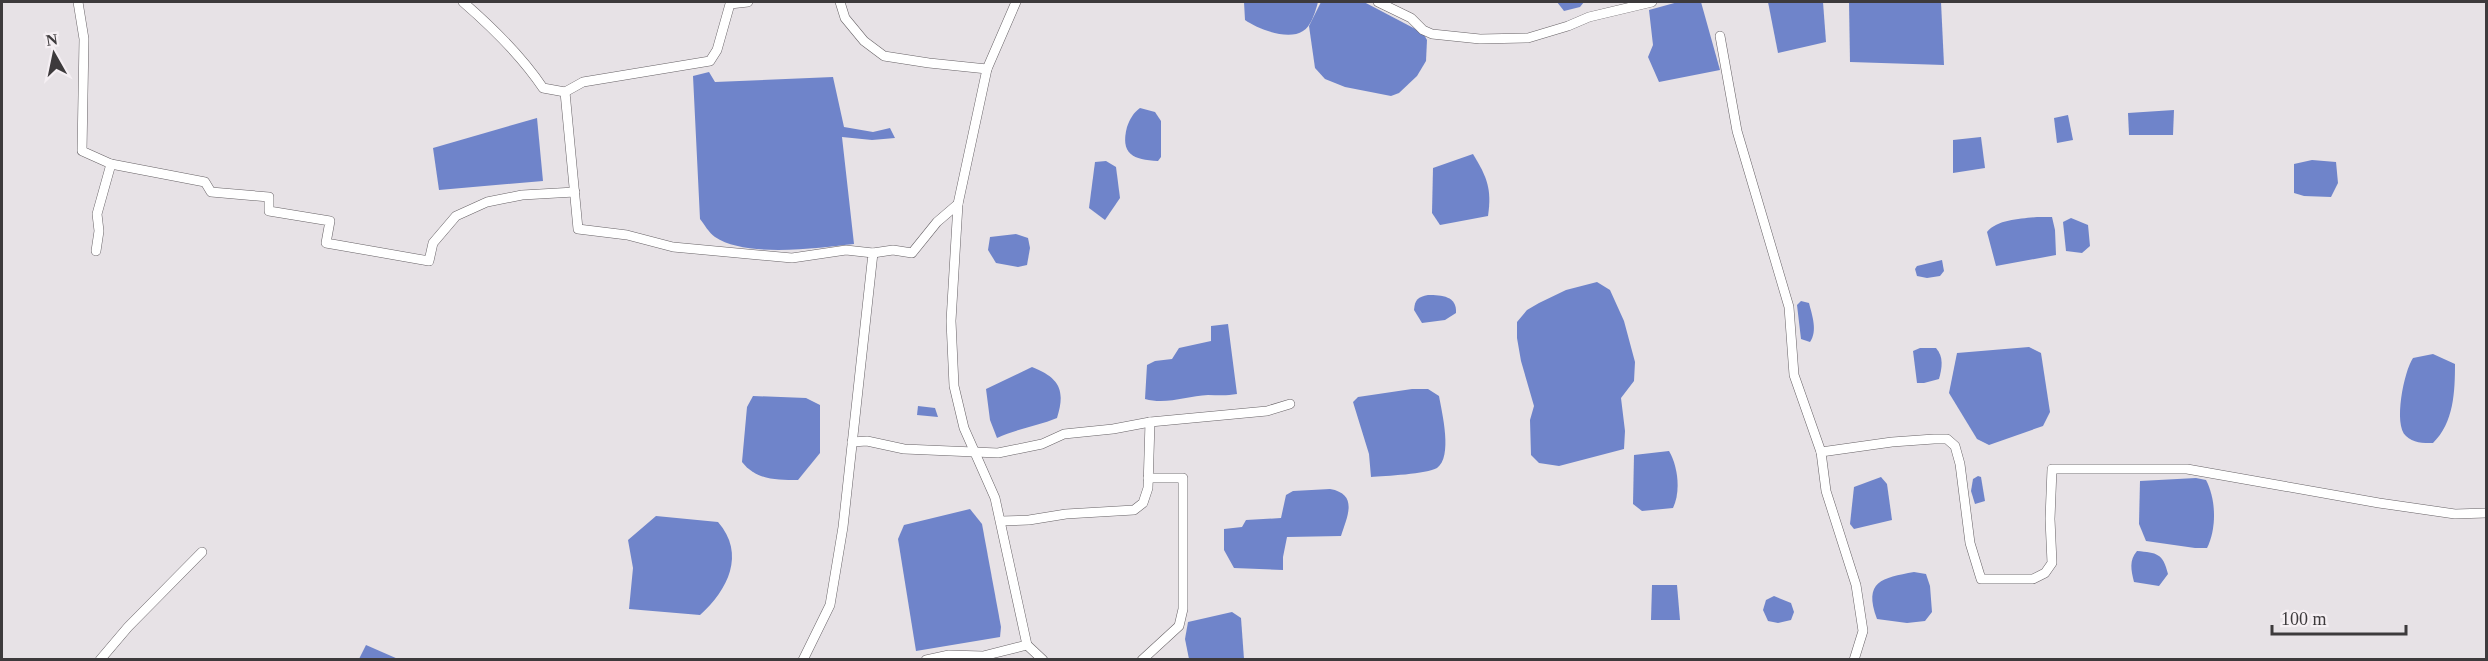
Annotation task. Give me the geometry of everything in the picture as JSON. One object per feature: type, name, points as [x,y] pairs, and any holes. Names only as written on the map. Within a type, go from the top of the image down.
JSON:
[{"type":"street","points":[[78,2],[84,39],[81,151],[111,164],[205,182],[211,192],[269,197],[268,211],[330,221],[326,243],[429,261],[433,243],[456,216],[487,201],[522,195],[575,192]]},
{"type":"street","points":[[463,2],[489,24],[530,68],[543,88],[565,92],[583,82],[710,61],[717,50],[730,4],[748,2]]},
{"type":"street","points":[[840,2],[846,18],[864,41],[884,56],[987,69]]},
{"type":"street","points":[[1016,2],[987,69],[958,204],[951,321],[954,386],[964,428],[977,452],[995,498],[1027,645],[1043,660]]},
{"type":"street","points":[[1378,2],[1412,18],[1423,30],[1432,34],[1480,39],[1528,38],[1589,17],[1652,2]]},
{"type":"street","points":[[1720,36],[1737,131],[1789,307],[1794,375],[1821,452],[1826,491],[1856,585],[1863,631],[1854,660]]},
{"type":"street","points":[[565,92],[578,229],[627,235],[673,247],[792,258],[846,250],[912,252],[937,222],[958,204]]},
{"type":"street","points":[[96,251],[99,231],[97,214],[111,164]]},
{"type":"street","points":[[803,660],[830,606],[843,527],[873,252]]},
{"type":"street","points":[[852,442],[867,441],[904,449],[998,453],[1042,444],[1064,434],[1113,429],[1150,422],[1267,411],[1290,404]]},
{"type":"street","points":[[1001,521],[1134,510],[1143,503],[1148,488],[1150,422]]},
{"type":"street","points":[[1821,452],[1892,442],[1947,439],[1955,446],[1960,464],[1970,543],[1981,579],[2033,579],[2044,573],[2052,563],[2050,519],[2052,469],[2187,469],[2379,503],[2456,514],[2487,513]]},
{"type":"street","points":[[1142,660],[1179,626],[1183,609],[1183,478],[1148,478]]},
{"type":"street","points":[[100,660],[128,627],[202,552]]},
{"type":"street","points":[[926,660],[949,654],[983,656],[1027,645]]},
{"type":"water","points":[[1244,2],[1318,2],[1313,18],[1306,29],[1289,35],[1265,30],[1245,20]]},
{"type":"water","points":[[1321,2],[1364,2],[1423,33],[1427,40],[1426,61],[1417,76],[1399,93],[1391,96],[1345,87],[1325,79],[1315,68],[1309,26]]},
{"type":"water","points":[[1557,2],[1584,2],[1580,7],[1564,11]]},
{"type":"water","points":[[1678,2],[1701,2],[1720,70],[1659,82],[1648,57],[1653,45],[1649,10]]},
{"type":"water","points":[[1768,2],[1823,2],[1826,42],[1778,53]]},
{"type":"water","points":[[1849,2],[1941,2],[1944,65],[1850,62]]},
{"type":"water","points":[[709,72],[715,82],[833,77],[844,127],[873,132],[890,128],[895,138],[872,140],[842,137],[854,244],[783,250],[745,248],[715,237],[709,231],[700,219],[693,76]]},
{"type":"water","points":[[1140,108],[1155,112],[1161,121],[1161,157],[1158,161],[1135,157],[1130,154],[1125,144],[1127,127],[1132,116]]},
{"type":"water","points":[[2174,110],[2173,135],[2129,135],[2128,113]]},
{"type":"water","points":[[2068,115],[2073,140],[2057,143],[2054,118]]},
{"type":"water","points":[[537,118],[543,181],[439,190],[433,148]]},
{"type":"water","points":[[1981,137],[1985,168],[1953,173],[1953,140]]},
{"type":"water","points":[[1473,154],[1482,170],[1489,191],[1488,216],[1440,225],[1432,213],[1433,168]]},
{"type":"water","points":[[2312,160],[2336,162],[2338,183],[2331,197],[2304,196],[2294,193],[2294,164]]},
{"type":"water","points":[[1106,161],[1116,167],[1120,198],[1105,220],[1089,208],[1095,162]]},
{"type":"water","points":[[2052,217],[2056,255],[1996,266],[1987,232],[2003,222]]},
{"type":"water","points":[[2071,218],[2088,225],[2090,246],[2082,253],[2066,251],[2063,222]]},
{"type":"water","points":[[1016,234],[1028,238],[1030,248],[1027,265],[1018,267],[996,263],[988,250],[990,237]]},
{"type":"water","points":[[1942,260],[1944,271],[1940,276],[1927,278],[1917,276],[1915,269],[1917,266]]},
{"type":"water","points":[[1597,282],[1610,290],[1624,321],[1635,362],[1634,381],[1621,398],[1625,431],[1624,449],[1559,466],[1539,463],[1531,455],[1530,420],[1534,406],[1521,361],[1517,322],[1527,310],[1539,303],[1566,290]]},
{"type":"water","points":[[1428,295],[1448,298],[1454,303],[1456,313],[1445,320],[1422,323],[1414,306],[1418,299]]},
{"type":"water","points":[[1801,301],[1809,303],[1813,318],[1814,333],[1810,342],[1801,339],[1797,305]]},
{"type":"water","points":[[1228,324],[1237,394],[1208,395],[1169,401],[1145,399],[1147,365],[1155,361],[1172,359],[1179,348],[1211,341],[1211,326]]},
{"type":"water","points":[[2029,347],[2041,353],[2050,412],[2043,426],[1989,445],[1977,439],[1949,393],[1957,353]]},
{"type":"water","points":[[1920,348],[1936,348],[1939,351],[1942,363],[1939,379],[1917,383],[1913,351]]},
{"type":"water","points":[[2433,354],[2455,364],[2452,406],[2445,426],[2433,443],[2418,442],[2406,436],[2402,430],[2401,398],[2406,374],[2413,358]]},
{"type":"water","points":[[1032,367],[1049,376],[1058,386],[1061,399],[1057,418],[997,438],[990,420],[986,389]]},
{"type":"water","points":[[1412,389],[1428,389],[1439,396],[1445,434],[1442,462],[1437,468],[1424,472],[1371,477],[1369,454],[1353,402],[1358,397]]},
{"type":"water","points":[[753,396],[806,398],[820,405],[820,453],[798,480],[760,476],[742,462],[747,407]]},
{"type":"water","points":[[918,406],[935,408],[938,417],[917,415]]},
{"type":"water","points":[[1669,451],[1675,464],[1677,479],[1677,494],[1673,508],[1642,511],[1633,504],[1634,455]]},
{"type":"water","points":[[1881,477],[1887,484],[1892,520],[1854,529],[1850,524],[1854,487]]},
{"type":"water","points":[[1981,477],[1985,501],[1975,504],[1971,491],[1973,479]]},
{"type":"water","points":[[2196,478],[2206,480],[2212,496],[2214,523],[2207,548],[2146,541],[2139,524],[2140,481]]},
{"type":"water","points":[[1330,489],[1345,496],[1348,501],[1348,514],[1341,536],[1287,537],[1283,570],[1234,568],[1224,550],[1224,529],[1242,527],[1246,520],[1281,518],[1286,495],[1293,491]]},
{"type":"water","points":[[970,509],[982,524],[1001,627],[1000,637],[916,651],[898,539],[904,525]]},
{"type":"water","points":[[656,516],[718,522],[726,534],[731,547],[730,571],[719,594],[700,615],[629,609],[633,568],[628,540]]},
{"type":"water","points":[[2137,551],[2158,555],[2164,562],[2168,574],[2159,586],[2134,582],[2131,565]]},
{"type":"water","points":[[1914,572],[1926,574],[1930,586],[1932,612],[1925,621],[1907,623],[1877,619],[1872,596],[1874,589],[1885,579]]},
{"type":"water","points":[[1652,585],[1677,585],[1680,620],[1651,620]]},
{"type":"water","points":[[1774,596],[1791,603],[1794,612],[1791,620],[1778,623],[1768,621],[1763,610],[1766,600]]},
{"type":"water","points":[[1232,612],[1241,618],[1244,659],[1189,659],[1185,639],[1188,622]]},
{"type":"water","points":[[366,645],[398,659],[359,659]]}]
